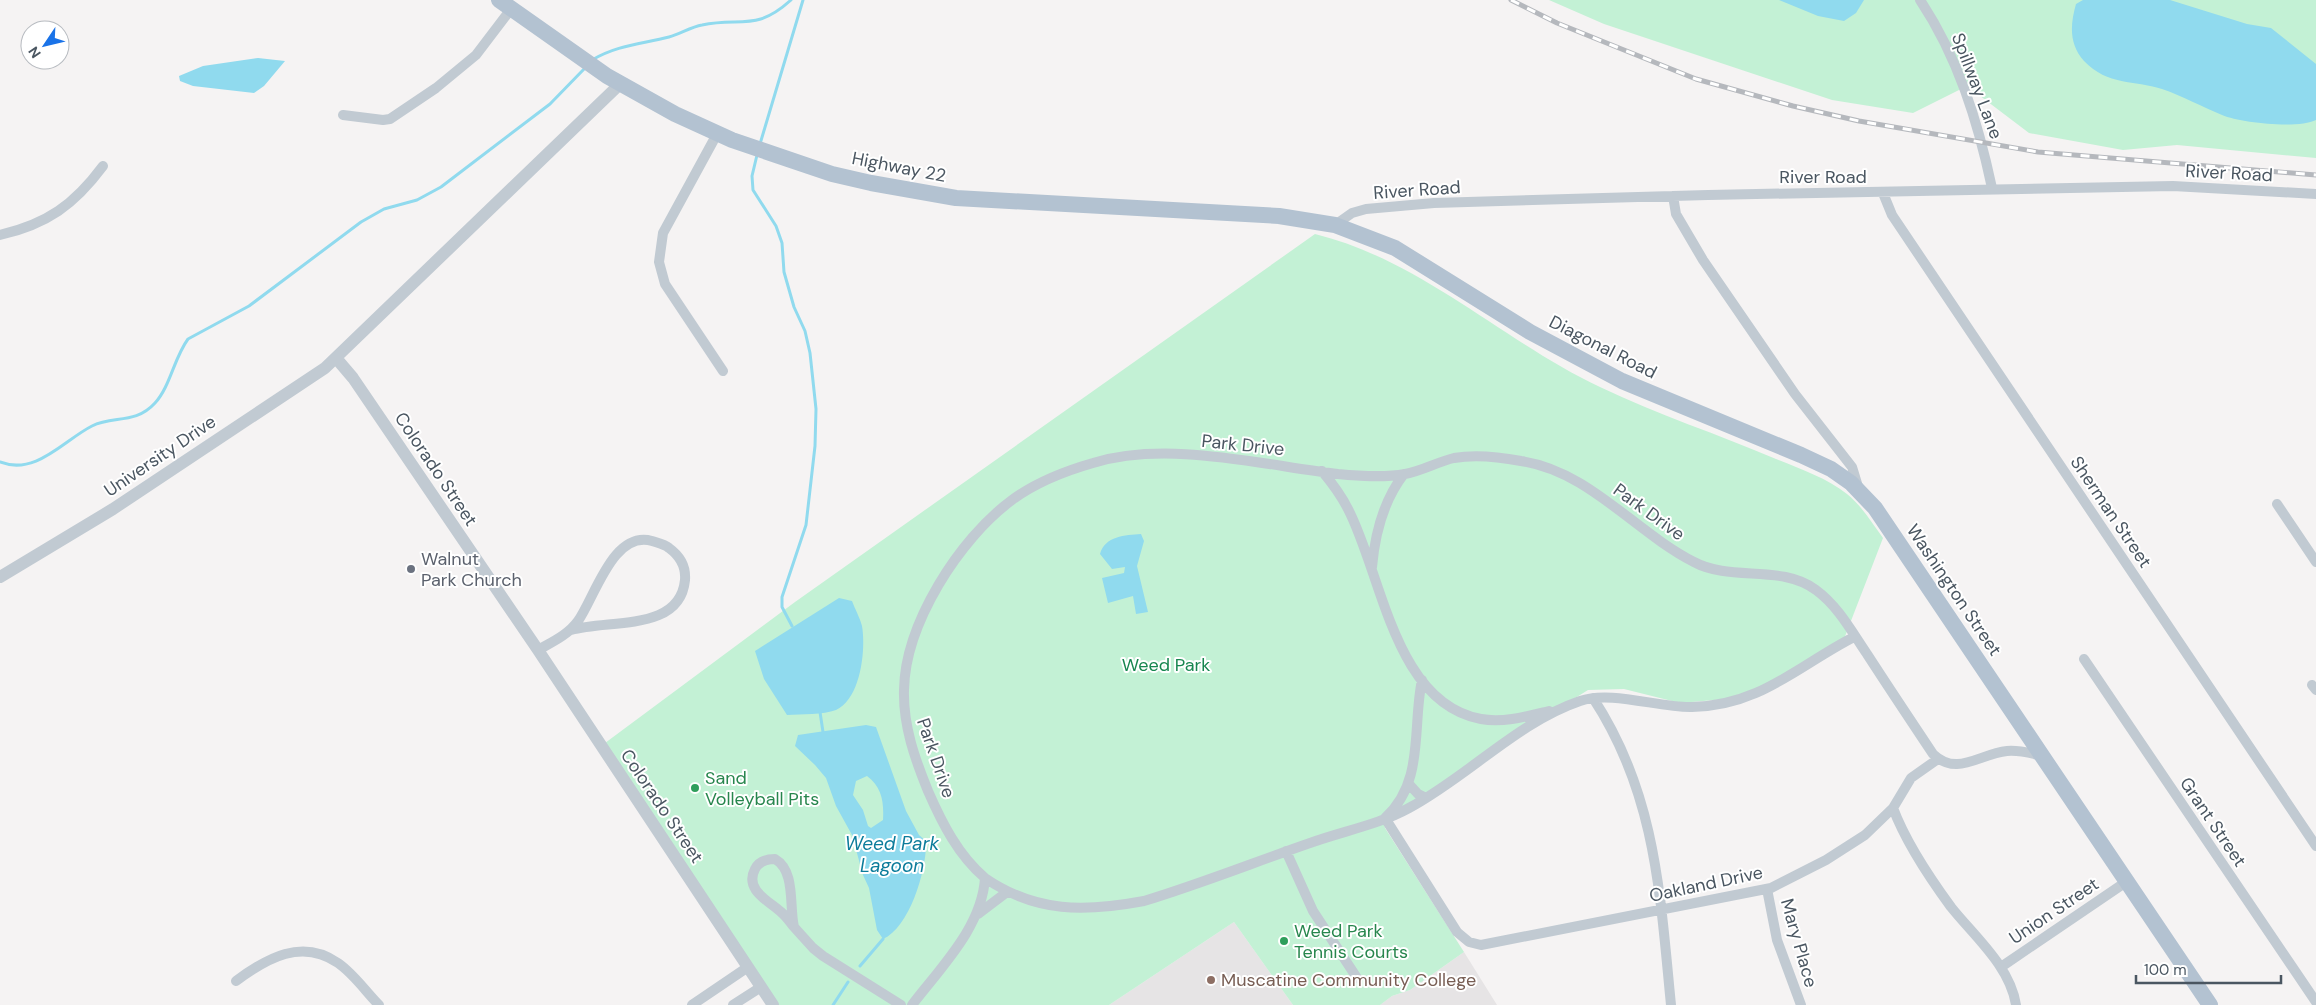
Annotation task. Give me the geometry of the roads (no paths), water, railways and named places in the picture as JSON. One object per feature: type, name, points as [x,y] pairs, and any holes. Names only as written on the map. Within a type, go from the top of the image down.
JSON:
[{"type":"main road","name":"Highway 22","points":[[505,5],[620,84],[675,114],[717,134],[783,159],[832,174],[915,192],[1004,202],[1279,216],[1335,226]]},
{"type":"main road","name":"Diagonal Road","points":[[1335,226],[1395,248],[1530,332],[1622,381],[1813,460],[1831,469],[1859,490]]},
{"type":"main road","name":"Washington Street","points":[[1859,490],[1875,508],[2210,1005]]},
{"type":"street","name":"Spillway Lane","points":[[1920,0],[1952,56],[1983,143],[1992,188]]},
{"type":"street","points":[[343,115],[383,120],[390,119],[436,88],[476,55],[505,5]]},
{"type":"street","points":[[336,358],[620,84]]},
{"type":"street","points":[[717,134],[663,233],[659,262],[665,284],[723,370]]},
{"type":"street","points":[[0,236],[39,223],[56,213],[82,194],[103,166]]},
{"type":"street","name":"River Road","points":[[1335,226],[1352,213],[1388,206],[1673,196],[1841,192],[1883,193],[1992,188],[2197,186],[2313,194]]},
{"type":"street","name":"Sherman Street","points":[[1883,193],[1892,215],[2316,846]]},
{"type":"street","points":[[2313,194],[2316,205]]},
{"type":"street","name":"Washington Street","points":[[1673,196],[1676,214],[1703,260],[1794,394],[1852,467],[1859,490]]},
{"type":"street","name":"University Drive","points":[[0,577],[113,509],[336,358]]},
{"type":"street","name":"Colorado Street","points":[[336,358],[354,378],[538,650],[773,1005]]},
{"type":"street","name":"Park Drive","points":[[1854,637],[1778,684],[1731,702],[1692,707],[1593,698],[1558,710],[1426,798],[1385,818],[1170,893],[1116,906],[1063,908],[1025,900],[1007,892],[985,878],[963,855],[936,809],[911,746],[904,704],[906,666],[920,624],[953,564],[978,532],[1013,500],[1033,487],[1062,474],[1108,459],[1130,455],[1177,454],[1252,461],[1365,476],[1404,474],[1439,462],[1470,457],[1521,460],[1555,469],[1594,492],[1695,563],[1721,572],[1785,577],[1803,582],[1813,588],[1830,604],[1854,637],[1938,759]]},
{"type":"street","points":[[1322,471],[1335,486],[1348,509],[1382,604],[1413,666],[1422,680],[1444,703],[1463,713],[1483,720],[1519,718],[1558,710]]},
{"type":"street","points":[[1372,573],[1374,551],[1384,508],[1390,494],[1404,474]]},
{"type":"street","points":[[2276,504],[2316,562]]},
{"type":"street","points":[[538,650],[571,630],[596,624],[650,619],[670,610],[677,605],[684,589],[684,567],[678,556],[665,545],[648,540],[632,542],[611,560],[589,602],[571,630]]},
{"type":"street","name":"Grant Street","points":[[2084,659],[2316,1002]]},
{"type":"street","points":[[1385,818],[1394,809],[1408,783],[1417,746],[1418,700],[1422,680]]},
{"type":"street","points":[[1593,698],[1615,735],[1639,790],[1650,833],[1663,909],[1671,1005]]},
{"type":"street","points":[[1938,759],[1957,766],[2007,751],[2042,756]]},
{"type":"street","name":"Oakland Drive","points":[[1385,818],[1448,918],[1463,938],[1481,945],[1767,889],[1826,860],[1866,836],[1893,808],[1911,778],[1938,759]]},
{"type":"street","points":[[1408,783],[1418,794],[1426,798]]},
{"type":"street","points":[[1893,808],[1914,851],[1932,880],[2000,967],[2013,992],[2016,1005]]},
{"type":"street","points":[[1286,851],[1313,911],[1357,978]]},
{"type":"street","points":[[794,927],[791,893],[784,867],[775,859],[765,860],[754,872],[754,886],[762,898],[782,912],[794,927],[818,952],[901,1005]]},
{"type":"street","points":[[977,915],[984,892],[985,878]]},
{"type":"street","name":"Union Street","points":[[2000,967],[2126,882]]},
{"type":"street","name":"Mary Place","points":[[1767,889],[1777,940],[1801,1005]]},
{"type":"street","points":[[912,1005],[977,915],[1007,892]]},
{"type":"street","points":[[236,981],[260,963],[281,953],[303,951],[320,953],[339,964],[379,1005]]},
{"type":"street","points":[[692,1005],[748,967]]},
{"type":"street","points":[[733,1005],[761,987]]},
{"type":"water","points":[[1779,0],[1864,0],[1856,13],[1844,21],[1818,16]]},
{"type":"water","points":[[2083,0],[2170,0],[2247,24],[2271,28],[2316,64],[2316,120],[2308,123],[2269,124],[2231,118],[2162,89],[2102,75],[2084,61],[2073,41],[2074,12],[2076,4]]},
{"type":"water","points":[[258,58],[285,61],[264,86],[254,93],[193,86],[180,81],[179,76],[203,66]]},
{"type":"water","points":[[1141,534],[1144,541],[1137,566],[1148,612],[1136,614],[1133,596],[1108,603],[1102,578],[1124,573],[1125,567],[1112,569],[1100,554],[1106,543],[1111,540],[1122,536]]},
{"type":"water","points":[[839,598],[852,601],[862,626],[862,660],[856,685],[844,704],[836,710],[819,714],[787,715],[764,679],[755,651]]},
{"type":"water","name":"Weed Park Lagoon","points":[[866,725],[876,727],[906,811],[919,835],[926,841],[924,866],[909,910],[893,932],[883,939],[877,930],[869,888],[863,875],[852,835],[836,806],[826,778],[795,746],[798,735]],"holes":[[[867,776],[872,780],[881,795],[883,820],[871,828],[868,826],[863,810],[853,795],[856,781]]]},
{"type":"waterway","points":[[592,60],[620,48],[669,37],[698,26],[758,20],[779,10],[791,0]]},
{"type":"waterway","points":[[760,144],[803,0]]},
{"type":"waterway","points":[[0,462],[13,465],[26,464],[38,460],[92,426],[132,417],[147,410],[155,403],[165,389],[188,339],[249,306],[361,222],[384,209],[417,200],[441,187],[550,104],[585,68]]},
{"type":"waterway","points":[[757,155],[752,176],[753,190],[776,226],[782,243],[784,272],[794,307],[805,331],[810,353],[816,409],[815,446],[806,525],[782,597],[782,607],[792,626]]},
{"type":"waterway","points":[[820,712],[823,732]]},
{"type":"waterway","points":[[860,966],[883,939]]},
{"type":"waterway","points":[[833,1005],[848,982]]},
{"type":"railway","points":[[1511,0],[1557,23],[1696,79],[1793,106],[1859,121],[2038,152],[2316,175]]},
{"type":"place","name":"Walnut Park Church","points":[[411,569]]},
{"type":"place","name":"Sand Volleyball Pits","points":[[695,788]]},
{"type":"place","name":"Weed Park Tennis Courts","points":[[1284,941]]},
{"type":"place","name":"Muscatine Community College","points":[[1211,980]]},
{"type":"park label","name":"Weed Park","points":[[1166,665]]}]
